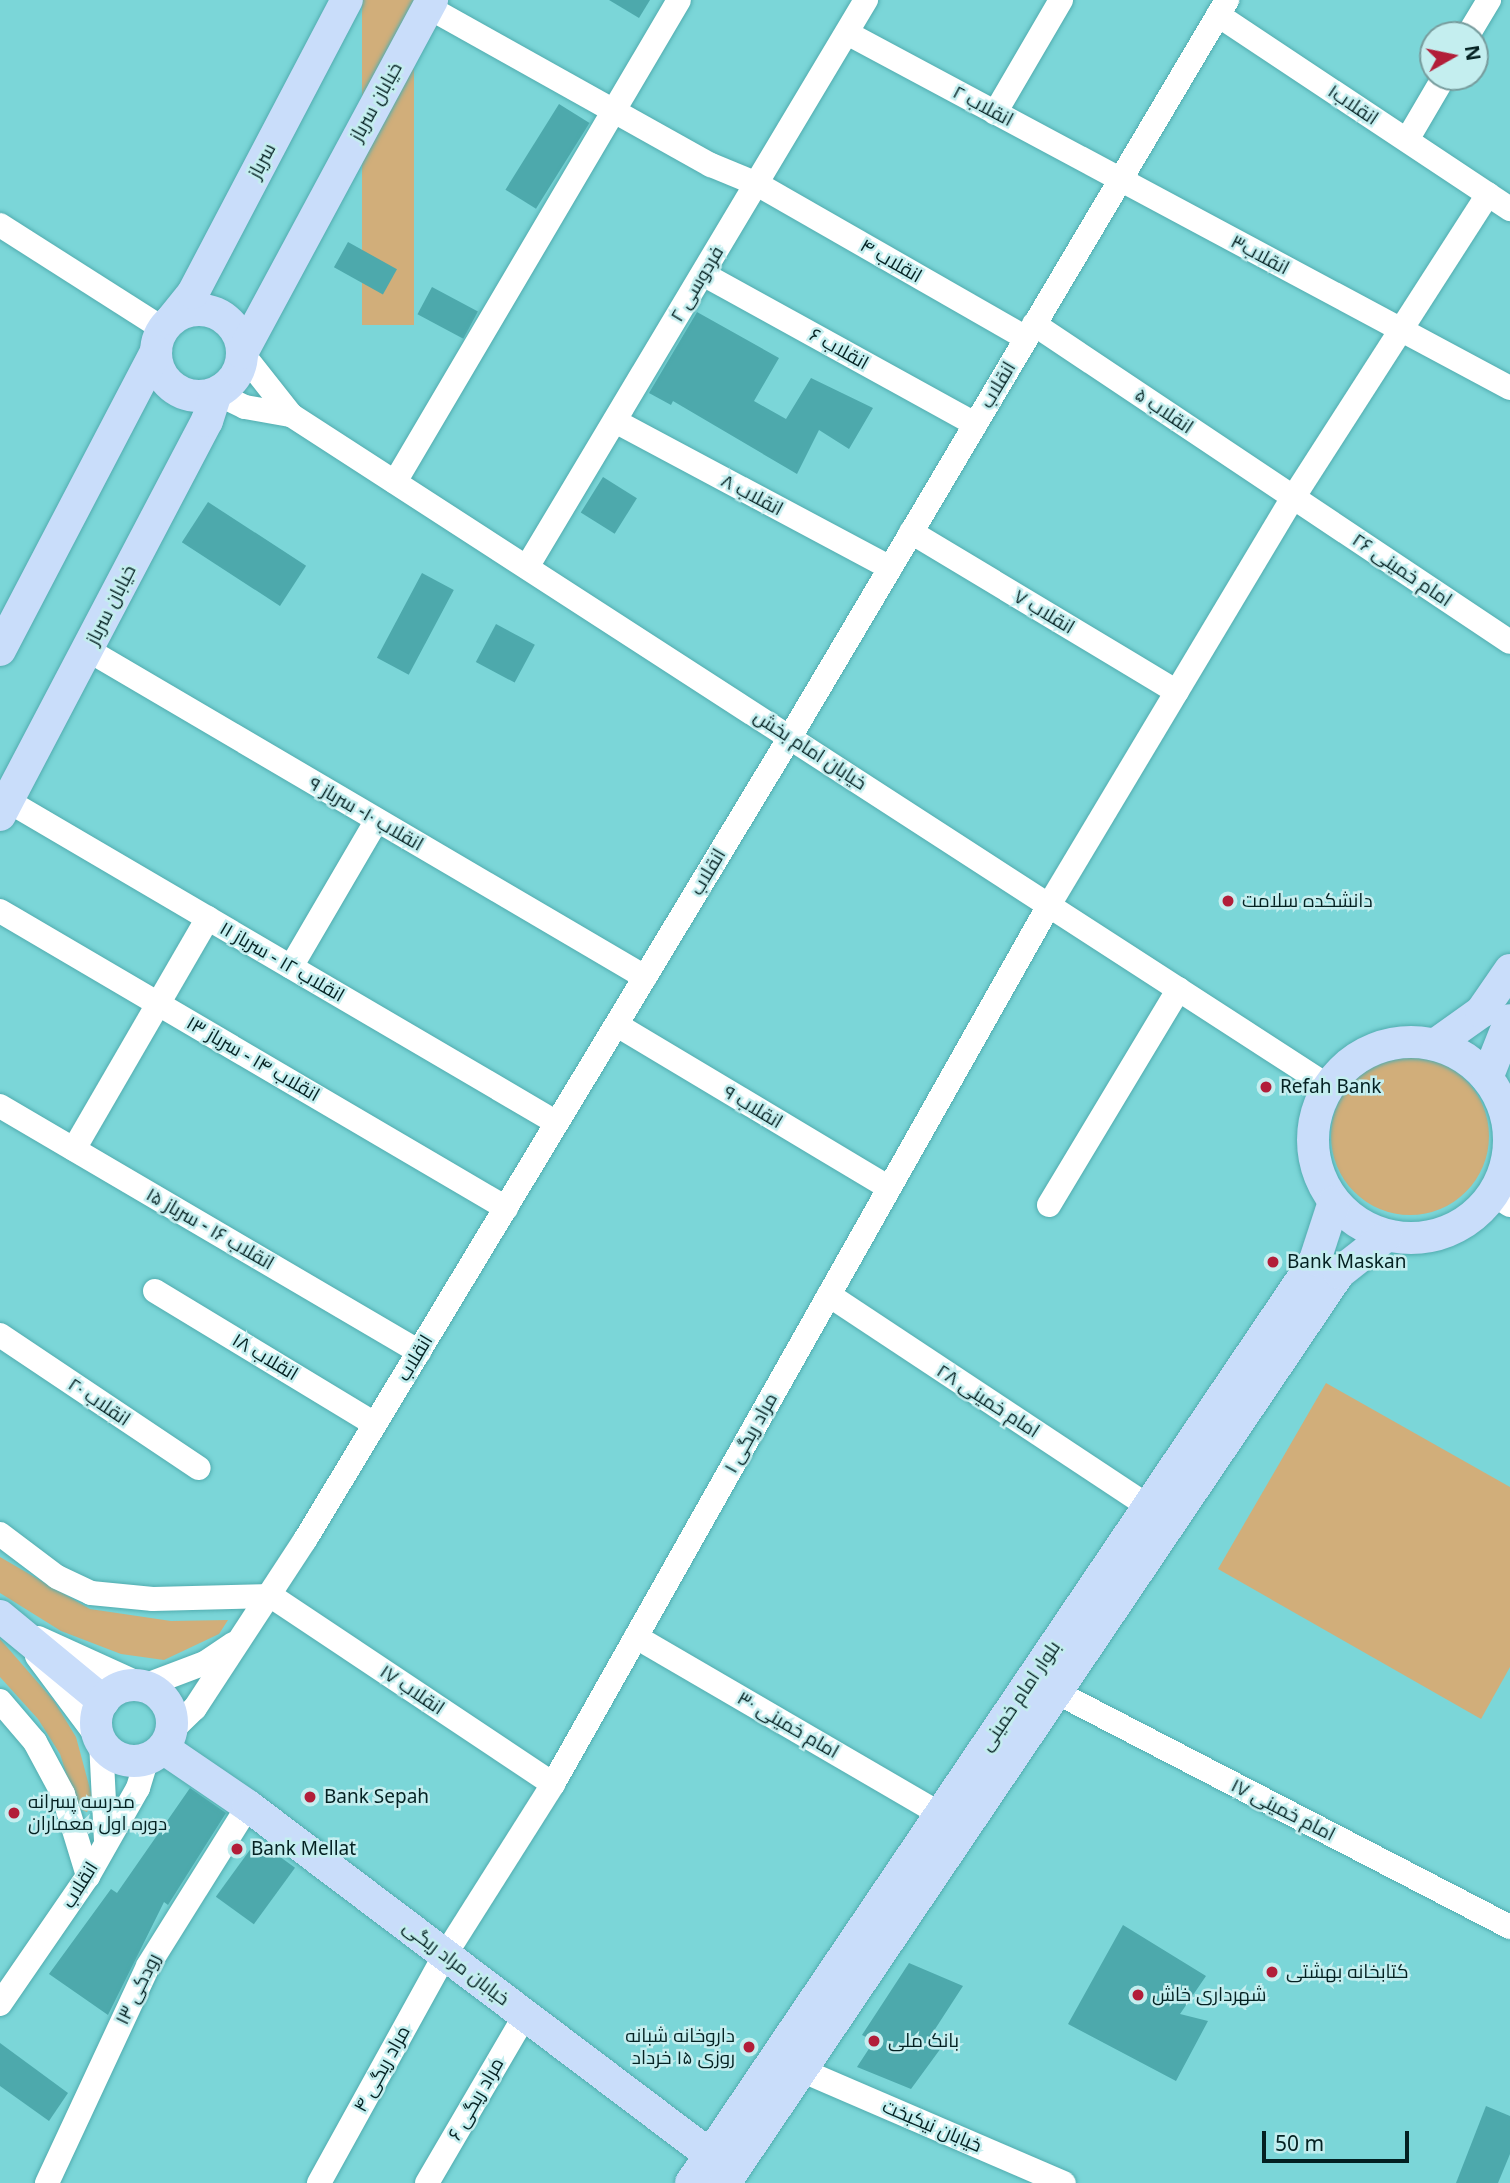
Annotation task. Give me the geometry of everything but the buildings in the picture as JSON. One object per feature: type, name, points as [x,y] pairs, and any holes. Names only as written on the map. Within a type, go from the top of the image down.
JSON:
[{"type":"main road","name":"سرباز","points":[[0,650],[164,333],[192,293],[347,0]]},
{"type":"main road","name":"خیابان سرباز","points":[[242,353],[430,4]]},
{"type":"main road","points":[[211,312],[233,327],[242,353],[234,379],[216,393],[195,397],[180,393],[159,372],[164,333],[184,313],[211,312]]},
{"type":"main road","name":"خیابان سرباز","points":[[4,808],[207,421],[216,393]]},
{"type":"main road","points":[[1436,1044],[1482,1012],[1510,970]]},
{"type":"main road","points":[[1487,1078],[1510,1020]]},
{"type":"main road","points":[[1406,1041],[1436,1044],[1465,1057],[1487,1078],[1503,1105],[1509,1135],[1502,1199],[1446,1232],[1416,1239],[1386,1236],[1357,1223],[1334,1202],[1319,1175],[1312,1145],[1316,1114],[1328,1086],[1349,1063],[1376,1047],[1406,1041]]},
{"type":"main road","name":"بلوار امام خمینی","points":[[728,2173],[940,1814],[1315,1260],[1334,1202]]},
{"type":"main road","name":"بلوار امام خمینی","points":[[691,2183],[728,2173],[801,2070],[1339,1273],[1386,1236]]},
{"type":"main road","points":[[9,1623],[103,1702]]},
{"type":"main road","points":[[144,1686],[163,1699],[160,1746],[116,1757],[101,1742],[96,1721],[103,1702],[121,1687],[144,1686]]},
{"type":"main road","name":"خیابان مراد ریگی","points":[[160,1746],[248,1806],[525,2015],[728,2173]]},
{"type":"street","points":[[396,482],[679,0]]},
{"type":"street","name":"فردوسی ۲","points":[[527,567],[866,0]]},
{"type":"street","points":[[995,113],[1061,0]]},
{"type":"street","points":[[1476,21],[1489,0]]},
{"type":"street","name":"انقلاب ۴","points":[[430,4],[614,110],[1030,331]]},
{"type":"street","name":"انقلاب۱","points":[[1222,8],[1407,140],[1510,209]]},
{"type":"street","name":"انقلاب","points":[[0,2004],[88,1876],[160,1746],[195,1708],[271,1596],[790,737],[1222,8]]},
{"type":"street","name":"انقلاب ۲","points":[[847,33],[1119,179]]},
{"type":"street","points":[[1407,140],[1436,91]]},
{"type":"street","name":"انقلاب۳","points":[[1119,179],[1510,388]]},
{"type":"street","name":"مراد ریگی ۱","points":[[445,1955],[553,1784],[1049,905],[1293,498],[1488,194]]},
{"type":"street","points":[[0,225],[164,333]]},
{"type":"street","name":"انقلاب ۶","points":[[703,274],[975,424]]},
{"type":"street","name":"انقلاب ۵","points":[[1030,331],[1293,498]]},
{"type":"street","points":[[242,353],[291,415]]},
{"type":"street","points":[[216,393],[245,407],[291,415]]},
{"type":"street","name":"خیابان امام بخش","points":[[291,415],[1328,1086]]},
{"type":"street","name":"انقلاب ۸","points":[[615,421],[890,568]]},
{"type":"street","name":"امام خمینی ۲۶","points":[[1293,498],[1510,642]]},
{"type":"street","name":"انقلاب ۷","points":[[911,532],[1177,692]]},
{"type":"street","name":"انقلاب ۱۰- سرباز ۹","points":[[88,650],[645,977]]},
{"type":"street","name":"انقلاب ۱۲ - سرباز ۱۱","points":[[4,808],[208,918],[557,1123]]},
{"type":"street","points":[[291,967],[377,820]]},
{"type":"street","name":"انقلاب ۱۴ - سرباز ۱۳","points":[[0,911],[506,1208]]},
{"type":"street","points":[[74,1149],[208,918]]},
{"type":"street","points":[[1049,1205],[1179,989]]},
{"type":"street","name":"انقلاب ۹","points":[[617,1025],[889,1188]]},
{"type":"street","name":"انقلاب ۱۶ - سرباز ۱۵","points":[[0,1106],[419,1352]]},
{"type":"street","name":"انقلاب ۱۸","points":[[155,1291],[375,1424]]},
{"type":"street","name":"امام خمینی ۲۸","points":[[829,1295],[1148,1506]]},
{"type":"street","name":"انقلاب ۲۰","points":[[0,1335],[199,1468]]},
{"type":"street","points":[[0,1534],[57,1577],[91,1593],[153,1599],[271,1596]]},
{"type":"street","name":"انقلاب ۱۷","points":[[271,1596],[553,1784]]},
{"type":"street","points":[[9,1623],[144,1686],[205,1663],[243,1638]]},
{"type":"street","points":[[9,1623],[101,1742],[106,1840]]},
{"type":"street","name":"امام خمینی ۳۰","points":[[636,1637],[940,1814]]},
{"type":"street","name":"امام خمینی ۱۷","points":[[1056,1692],[1510,1927]]},
{"type":"street","points":[[0,1701],[35,1742],[64,1794],[88,1876]]},
{"type":"street","name":"رودکی ۱۳","points":[[47,2183],[148,1966],[248,1806]]},
{"type":"street","name":"مراد ریگی ۴","points":[[319,2183],[445,1955]]},
{"type":"street","name":"مراد ریگی ۶","points":[[427,2183],[525,2015]]},
{"type":"street","name":"خیابان نیکبخت","points":[[801,2070],[1064,2183]]},
{"type":"shaded area","points":[[362,0],[414,0],[414,325],[362,325]]},
{"type":"shaded area","points":[[1410,1057],[1440,1063],[1466,1080],[1483,1106],[1489,1136],[1483,1166],[1466,1192],[1440,1209],[1410,1215],[1380,1209],[1354,1192],[1337,1166],[1331,1136],[1337,1106],[1354,1080],[1380,1063]]},
{"type":"shaded area","points":[[1326,1383],[1510,1487],[1510,1667],[1481,1719],[1218,1569]]},
{"type":"shaded area","points":[[0,1557],[90,1609],[171,1621],[228,1620],[219,1634],[164,1660],[121,1654],[61,1631],[0,1593]]},
{"type":"shaded area","points":[[0,1639],[54,1701],[76,1737],[93,1800],[87,1812],[77,1808],[60,1754],[38,1719],[0,1677]]},
{"type":"place","name":"دانشکده سلامت","points":[[1228,901]]},
{"type":"place","name":"Refah Bank","points":[[1266,1087]]},
{"type":"place","name":"Bank Maskan","points":[[1273,1262]]},
{"type":"place","name":"Bank Sepah","points":[[310,1797]]},
{"type":"place","name":"مدرسه پسرانه دوره اول معماران","points":[[14,1813]]},
{"type":"place","name":"Bank Mellat","points":[[237,1849]]},
{"type":"place","name":"کتابخانه بهشتی","points":[[1272,1972]]},
{"type":"place","name":"شهرداری خاش","points":[[1138,1995]]},
{"type":"place","name":"بانک ملی","points":[[874,2041]]},
{"type":"place","name":"داروخانه شبانه روزی ۱۵ خرداد","points":[[749,2047]]}]
